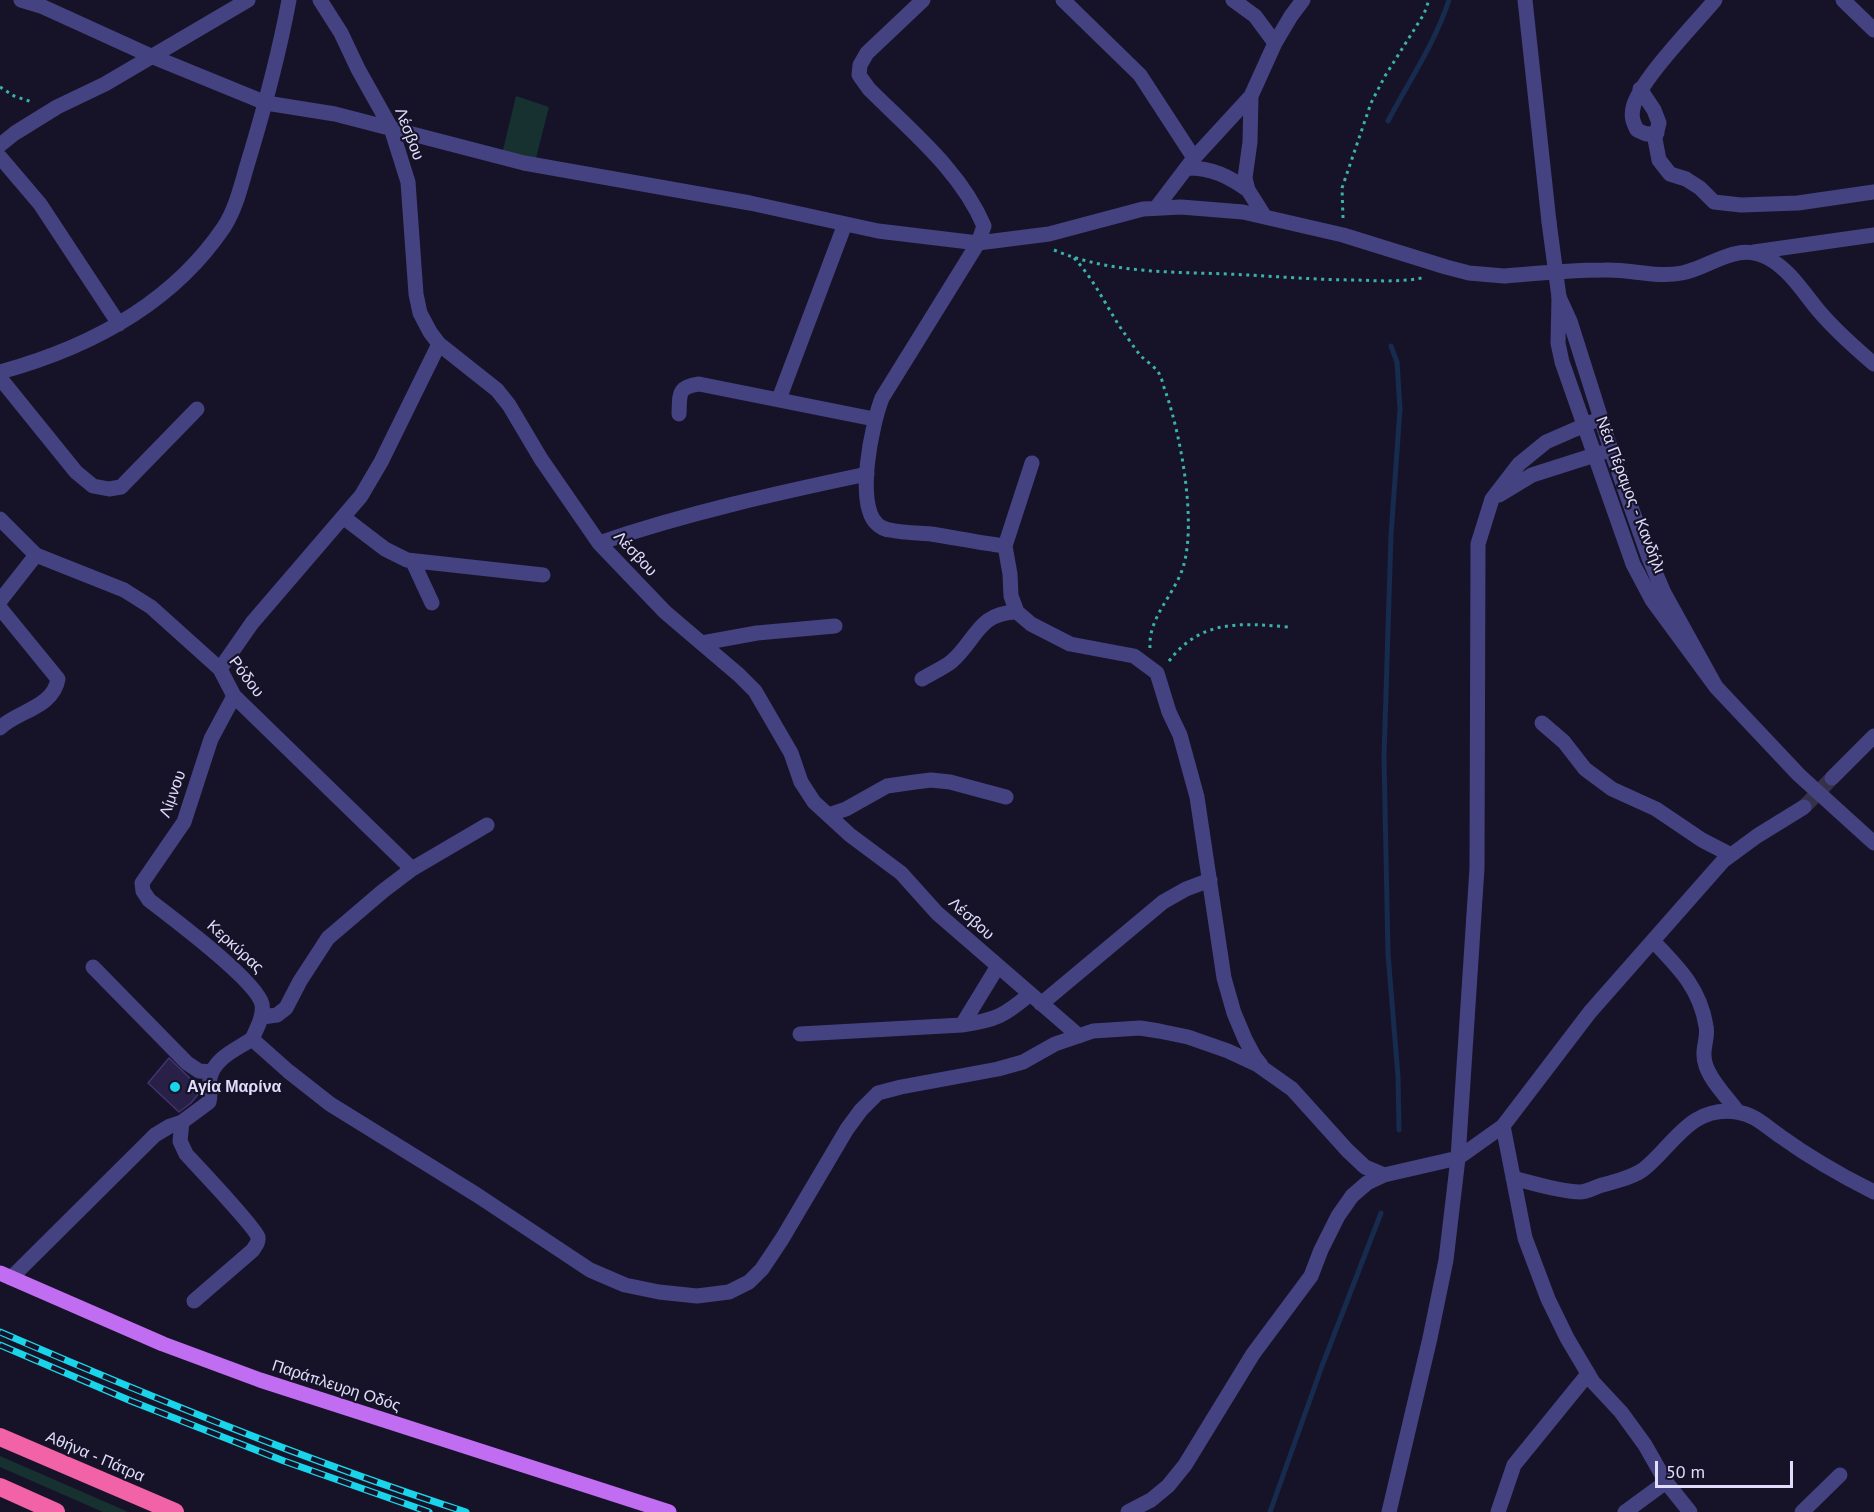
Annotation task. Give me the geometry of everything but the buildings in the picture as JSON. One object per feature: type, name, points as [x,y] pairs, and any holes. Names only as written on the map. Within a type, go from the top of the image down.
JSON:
[{"type":"highway","name":"Αθήνα - Πάτρα","points":[[0,1437],[175,1512]]},
{"type":"highway","points":[[0,1487],[56,1512]]},
{"type":"main road","name":"Παράπλευρη Οδός","points":[[6,1276],[163,1344],[260,1380],[669,1512]]},
{"type":"street","points":[[21,0],[41,6],[150,56],[266,103],[335,114],[524,163],[750,203],[900,234],[978,243],[1059,231],[1143,209],[1181,207],[1223,210],[1265,217],[1343,236],[1469,273],[1504,276],[1606,269],[1664,275],[1684,273],[1731,253],[1874,235]]},
{"type":"street","points":[[0,145],[57,106],[105,84],[248,0]]},
{"type":"street","points":[[0,372],[26,365],[119,324],[160,296],[180,279],[224,226],[238,196],[266,103],[289,0]]},
{"type":"street","name":"Λέσβου","points":[[320,0],[341,33],[391,128],[408,182],[416,294],[420,313],[439,344],[497,390],[599,543],[665,612],[755,691],[790,753],[801,782],[814,802],[901,873],[937,913],[1079,1036]]},
{"type":"street","points":[[923,0],[867,53],[860,65],[859,75],[869,89],[946,166],[967,193],[984,226],[978,243],[882,398],[874,418],[867,474],[869,511],[877,524],[887,530],[931,534],[1005,546]]},
{"type":"street","points":[[1063,0],[1140,75],[1191,163],[1225,175],[1248,190]]},
{"type":"street","points":[[1233,0],[1255,16],[1275,43]]},
{"type":"street","points":[[1156,208],[1191,163],[1251,96],[1275,43],[1291,16],[1304,0]]},
{"type":"street","name":"Νέα Πέραμος - Κανδήλι","points":[[1525,0],[1559,297],[1558,343],[1562,362],[1633,564],[1652,600],[1716,687],[1799,775],[1874,843]]},
{"type":"street","points":[[1657,133],[1646,134],[1637,130],[1632,120],[1633,106],[1640,89],[1715,0]]},
{"type":"street","points":[[1844,0],[1874,30]]},
{"type":"street","points":[[1640,89],[1654,110],[1659,123],[1655,139],[1659,160],[1670,174],[1686,179],[1700,188],[1714,202],[1741,206],[1798,203],[1874,192]]},
{"type":"street","points":[[1251,96],[1250,142],[1245,178],[1248,190],[1265,217]]},
{"type":"street","points":[[0,157],[40,204],[119,324]]},
{"type":"street","points":[[779,399],[845,224]]},
{"type":"street","points":[[1751,252],[1767,257],[1789,272],[1820,312],[1846,340],[1874,364]]},
{"type":"street","name":"Νέα Πέραμος - Κανδήλι","points":[[1559,297],[1570,321],[1638,529],[1664,593],[1716,687]]},
{"type":"street","points":[[220,669],[252,623],[361,496],[381,462],[439,344]]},
{"type":"street","points":[[0,378],[76,472],[93,486],[109,489],[121,487],[197,409]]},
{"type":"street","points":[[679,414],[681,391],[686,385],[699,384],[874,418]]},
{"type":"street","points":[[1389,1512],[1446,1260],[1458,1158],[1477,868],[1478,544],[1492,500],[1507,478],[1532,452],[1546,442],[1601,418]]},
{"type":"street","points":[[1492,500],[1532,475],[1611,450]]},
{"type":"street","points":[[1032,464],[1005,546],[1011,596],[1017,612],[1031,624],[1070,644],[1134,657],[1157,673],[1189,764],[1204,837],[1215,924],[1227,987],[1245,1039],[1264,1069]]},
{"type":"street","points":[[599,543],[649,525],[867,474]]},
{"type":"street","points":[[343,517],[385,549],[413,562],[543,574]]},
{"type":"street","name":"Ρόδου","points":[[0,519],[36,555],[124,590],[151,607],[220,669],[234,696],[412,869]]},
{"type":"street","points":[[0,602],[36,555]]},
{"type":"street","points":[[413,562],[432,603]]},
{"type":"street","points":[[0,608],[58,679],[57,686],[42,702],[0,728]]},
{"type":"street","points":[[922,679],[951,662],[983,625],[993,617],[1002,613],[1017,612]]},
{"type":"street","points":[[702,643],[758,633],[834,626]]},
{"type":"street","name":"Λίμνου","points":[[149,900],[143,891],[142,883],[184,822],[211,740],[234,696]]},
{"type":"street","points":[[1542,723],[1564,742],[1585,769],[1612,789],[1656,809],[1702,840],[1731,855]]},
{"type":"street","points":[[1832,778],[1874,736]]},
{"type":"street","points":[[828,815],[846,809],[887,786],[931,780],[950,782],[1006,797]]},
{"type":"street","points":[[1128,1512],[1151,1500],[1168,1486],[1185,1465],[1253,1354],[1311,1276],[1338,1216],[1352,1196],[1367,1183],[1384,1175],[1458,1158],[1503,1126],[1590,1012],[1723,861],[1757,836],[1804,807]]},
{"type":"street","points":[[6,1276],[155,1135],[182,1122],[209,1102],[212,1092],[210,1080],[218,1061],[252,1039],[262,1017],[277,1015],[286,1008],[300,981],[328,938],[412,869],[487,825]]},
{"type":"street","points":[[800,1034],[962,1025],[987,1022],[1001,1017],[1036,999],[1163,902],[1186,889],[1210,880]]},
{"type":"street","name":"Κερκύρας","points":[[149,900],[203,942],[256,990],[262,1004],[262,1017]]},
{"type":"street","points":[[1653,941],[1685,975],[1694,989],[1707,1029],[1703,1046],[1707,1069],[1738,1112]]},
{"type":"street","points":[[962,1025],[998,966]]},
{"type":"street","points":[[93,967],[187,1063],[199,1071],[212,1072]]},
{"type":"street","points":[[252,1039],[330,1104],[477,1195],[590,1270],[625,1285],[659,1292],[697,1296],[729,1292],[749,1282],[762,1269],[847,1129],[878,1093],[1023,1062],[1055,1044],[1093,1031],[1140,1028],[1188,1037],[1228,1051],[1264,1069],[1292,1089],[1365,1167],[1384,1175]]},
{"type":"street","points":[[1513,1178],[1582,1193],[1633,1176],[1645,1168],[1672,1139],[1692,1122],[1717,1113],[1738,1112],[1761,1121],[1779,1136],[1874,1192]]},
{"type":"street","points":[[182,1122],[180,1141],[186,1154],[252,1228],[257,1235],[258,1242],[252,1250],[194,1301]]},
{"type":"street","points":[[1503,1126],[1526,1238],[1548,1299],[1588,1374],[1645,1445],[1666,1482],[1690,1512]]},
{"type":"street","points":[[1498,1512],[1514,1465],[1588,1374]]},
{"type":"street","points":[[1802,1512],[1840,1475]]},
{"type":"street","points":[[1625,1512],[1666,1482]]},
{"type":"path","points":[[1343,236],[1342,188],[1371,103],[1384,76],[1415,28],[1429,0]]},
{"type":"path","points":[[0,87],[14,96],[34,103],[57,106]]},
{"type":"path","points":[[1028,237],[1074,258],[1111,267],[1150,272],[1225,273],[1323,280],[1412,280],[1429,276],[1446,267]]},
{"type":"path","points":[[1074,258],[1087,271],[1139,354],[1158,372],[1169,402],[1178,441],[1185,480],[1188,538],[1184,564],[1178,580],[1153,626],[1150,645],[1157,673],[1164,669],[1179,648],[1196,635],[1213,629],[1247,623],[1289,627]]},
{"type":"green space","points":[[516,96],[549,107],[535,162],[502,154]]},
{"type":"green space","points":[[0,1456],[128,1512],[103,1512],[0,1467]]},
{"type":"waterway","points":[[1388,121],[1429,47],[1449,0]]},
{"type":"waterway","points":[[1391,346],[1397,362],[1400,409],[1391,535],[1384,757],[1388,954],[1398,1076],[1399,1130]]},
{"type":"waterway","points":[[1270,1512],[1322,1366],[1381,1213]]},
{"type":"tunnel","points":[[1804,807],[1832,778]]},
{"type":"railway","points":[[0,1332],[231,1428],[348,1472],[466,1512]]},
{"type":"railway","points":[[0,1345],[131,1401],[284,1461],[429,1512]]},
{"type":"place","name":"Αγία Μαρίνα","points":[[175,1087]]}]
